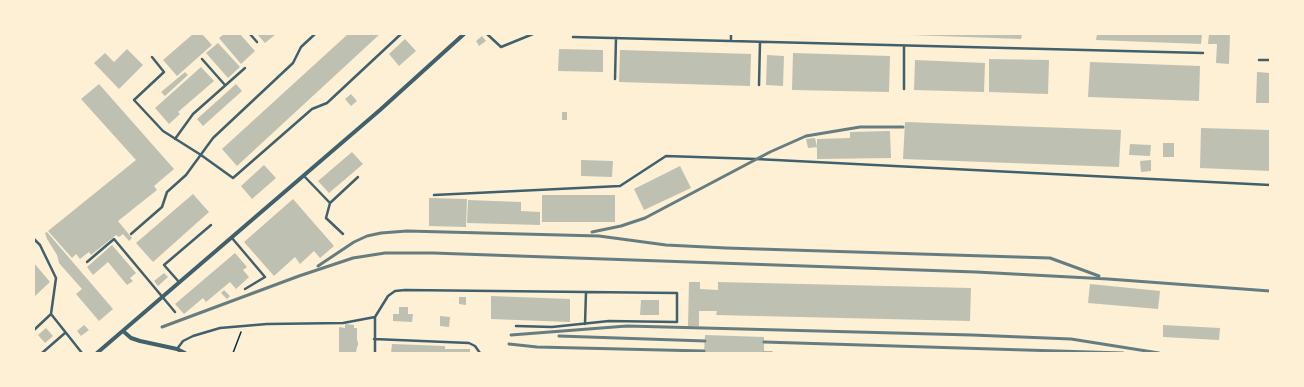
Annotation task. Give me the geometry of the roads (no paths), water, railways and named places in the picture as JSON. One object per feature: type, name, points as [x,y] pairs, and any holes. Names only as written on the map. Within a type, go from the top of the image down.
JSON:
[{"type":"street","points":[[97,353],[303,176],[464,34]]},
{"type":"street","points":[[123,331],[131,338],[140,342],[178,349],[184,353]]},
{"type":"lane","points":[[250,34],[257,42]]},
{"type":"lane","points":[[131,234],[162,207],[167,192],[186,175],[212,138],[293,63],[301,47],[315,34]]},
{"type":"lane","points":[[152,57],[164,72],[134,100],[163,131],[201,155],[233,178],[312,108],[327,102],[401,34]]},
{"type":"lane","points":[[487,34],[501,47],[533,34]]},
{"type":"lane","points":[[731,34],[731,42]]},
{"type":"lane","points":[[573,37],[1203,53]]},
{"type":"lane","points":[[615,79],[616,38]]},
{"type":"lane","points":[[759,85],[760,42]]},
{"type":"lane","points":[[904,46],[904,89]]},
{"type":"lane","points":[[202,59],[225,85]]},
{"type":"lane","points":[[1258,60],[1270,60]]},
{"type":"lane","points":[[175,139],[193,114],[245,68]]},
{"type":"lane","points":[[434,195],[620,186],[666,156],[756,159],[1270,185]]},
{"type":"lane","points":[[303,176],[330,203]]},
{"type":"lane","points":[[343,234],[326,218],[330,203],[358,178]]},
{"type":"lane","points":[[180,282],[164,265],[211,225]]},
{"type":"lane","points":[[232,237],[265,277],[245,289]]},
{"type":"lane","points":[[34,239],[40,245],[56,278],[51,314],[34,330]]},
{"type":"lane","points":[[87,262],[114,239],[174,312]]},
{"type":"lane","points":[[375,353],[375,316],[388,296],[395,291],[677,293],[677,322],[609,321],[552,327],[516,326]]},
{"type":"lane","points":[[586,292],[586,324]]},
{"type":"lane","points":[[51,314],[82,353]]},
{"type":"lane","points":[[178,349],[183,341],[193,336],[220,328],[267,324],[343,322],[375,316]]},
{"type":"lane","points":[[42,353],[65,333]]},
{"type":"lane","points":[[374,339],[469,343],[475,346],[480,353]]},
{"type":"railway","points":[[592,232],[621,226],[645,218],[770,152],[806,136],[860,127],[903,127]]},
{"type":"railway","points":[[318,266],[354,242],[367,236],[381,233],[407,231],[599,236],[666,245],[726,248],[1050,258],[1099,276]]},
{"type":"railway","points":[[162,327],[299,276],[353,258],[385,253],[433,253],[976,272],[1108,279],[1270,291]]},
{"type":"railway","points":[[511,335],[627,326],[972,335],[1071,339],[1159,353]]},
{"type":"railway","points":[[559,336],[705,341]]},
{"type":"railway","points":[[764,342],[1123,353]]},
{"type":"railway","points":[[509,344],[537,347],[704,351]]},
{"type":"railway","points":[[764,353],[772,353]]}]
